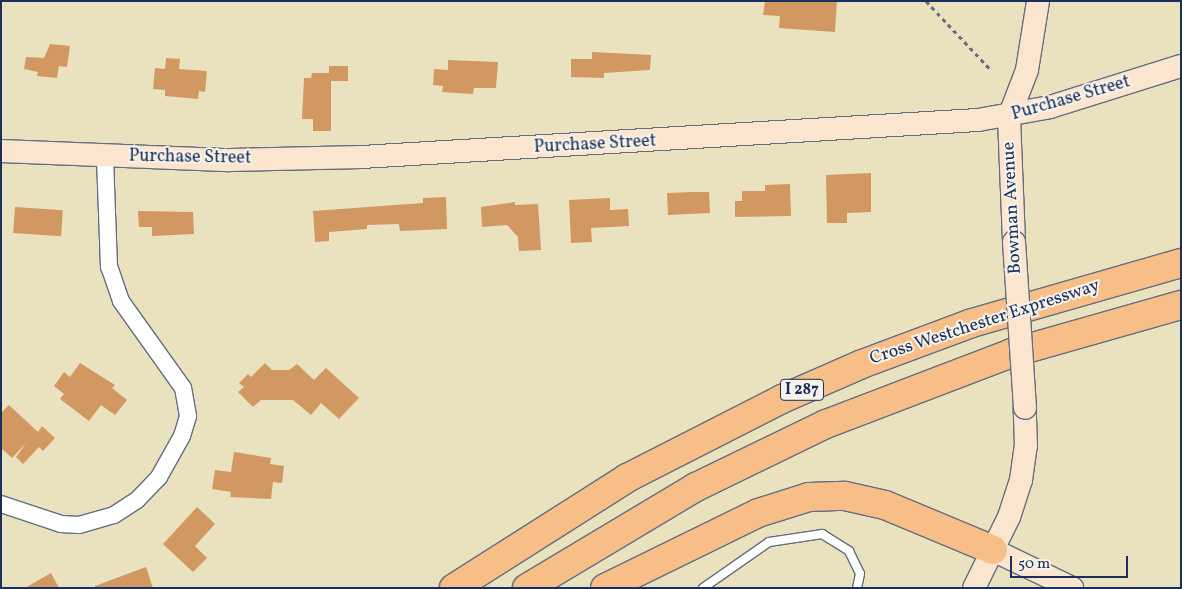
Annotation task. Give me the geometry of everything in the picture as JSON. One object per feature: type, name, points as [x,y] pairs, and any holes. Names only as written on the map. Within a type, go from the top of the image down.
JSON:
[{"type":"highway","name":"Cross Westchester Expressway","points":[[454,588],[627,478],[782,399],[881,357],[972,324],[1181,263]]},
{"type":"highway","name":"Cross Westchester Expressway","points":[[527,588],[696,487],[826,424],[1012,353],[1181,305]]},
{"type":"highway","points":[[605,588],[758,514],[809,497],[845,496],[885,505],[993,550]]},
{"type":"main road","points":[[1009,117],[1027,70],[1038,1]]},
{"type":"main road","name":"Purchase Street","points":[[1,151],[106,157],[230,160],[372,157],[761,136],[1009,117],[1050,108],[1181,66]]},
{"type":"main road","name":"Bowman Avenue","points":[[974,588],[993,550],[1021,480],[1026,446],[1009,117]]},
{"type":"main road","points":[[993,550],[1072,588]]},
{"type":"street","points":[[1,504],[61,524],[79,525],[114,515],[137,500],[159,477],[182,436],[188,416],[182,388],[160,351],[121,301],[109,267],[106,157]]},
{"type":"lane","points":[[702,588],[769,542],[822,534],[849,551],[860,574],[857,588]]},
{"type":"path","points":[[926,1],[992,71]]},
{"type":"building","points":[[765,1],[837,1],[835,32],[779,28],[780,16],[763,15]]},
{"type":"building","points":[[50,44],[70,46],[67,67],[59,66],[57,78],[37,76],[38,72],[24,69],[26,57],[44,58]]},
{"type":"building","points":[[592,52],[651,55],[650,70],[604,73],[604,78],[571,77],[571,59],[592,59]]},
{"type":"building","points":[[166,58],[180,59],[179,69],[207,71],[205,92],[199,91],[198,99],[165,96],[165,90],[153,89],[155,68],[165,69]]},
{"type":"building","points":[[448,60],[498,62],[496,88],[474,88],[473,94],[442,92],[443,86],[433,85],[434,69],[448,70]]},
{"type":"building","points":[[329,66],[348,66],[348,81],[331,81],[331,131],[313,131],[313,119],[302,119],[304,78],[311,78],[312,73],[329,73]]},
{"type":"building","points":[[871,173],[871,212],[847,213],[847,223],[827,223],[826,175]]},
{"type":"building","points":[[790,184],[791,216],[735,217],[735,201],[742,201],[742,191],[765,191],[765,185]]},
{"type":"building","points":[[709,192],[710,213],[668,215],[667,193]]},
{"type":"building","points":[[446,197],[447,229],[400,231],[399,224],[367,225],[367,229],[329,232],[329,241],[315,242],[313,211],[423,203],[423,198]]},
{"type":"building","points":[[610,198],[610,210],[628,209],[629,226],[591,228],[592,242],[571,243],[569,200]]},
{"type":"building","points":[[515,202],[515,205],[538,204],[541,250],[519,251],[518,237],[507,225],[482,227],[481,207]]},
{"type":"building","points":[[15,207],[63,210],[61,236],[13,233]]},
{"type":"building","points":[[138,211],[193,212],[194,234],[152,236],[152,227],[139,227]]},
{"type":"building","points":[[80,363],[115,385],[112,388],[127,400],[115,415],[101,405],[89,421],[60,399],[64,394],[54,386],[64,372],[70,377]]},
{"type":"building","points":[[265,363],[272,370],[289,370],[297,364],[314,380],[326,368],[359,398],[339,419],[321,403],[311,415],[293,400],[261,400],[253,407],[238,392],[244,387],[239,383],[248,374],[251,377]]},
{"type":"building","points":[[9,405],[38,432],[42,426],[55,438],[43,451],[39,447],[23,464],[16,457],[26,443],[12,458],[1,448],[1,413]]},
{"type":"building","points":[[234,452],[271,458],[270,464],[284,466],[282,483],[273,482],[271,499],[230,497],[231,492],[212,489],[215,470],[231,472]]},
{"type":"building","points":[[197,507],[215,524],[195,546],[207,558],[193,572],[163,544]]},
{"type":"building","points":[[146,567],[153,588],[95,588],[95,586]]},
{"type":"building","points":[[51,573],[59,588],[25,588]]}]
